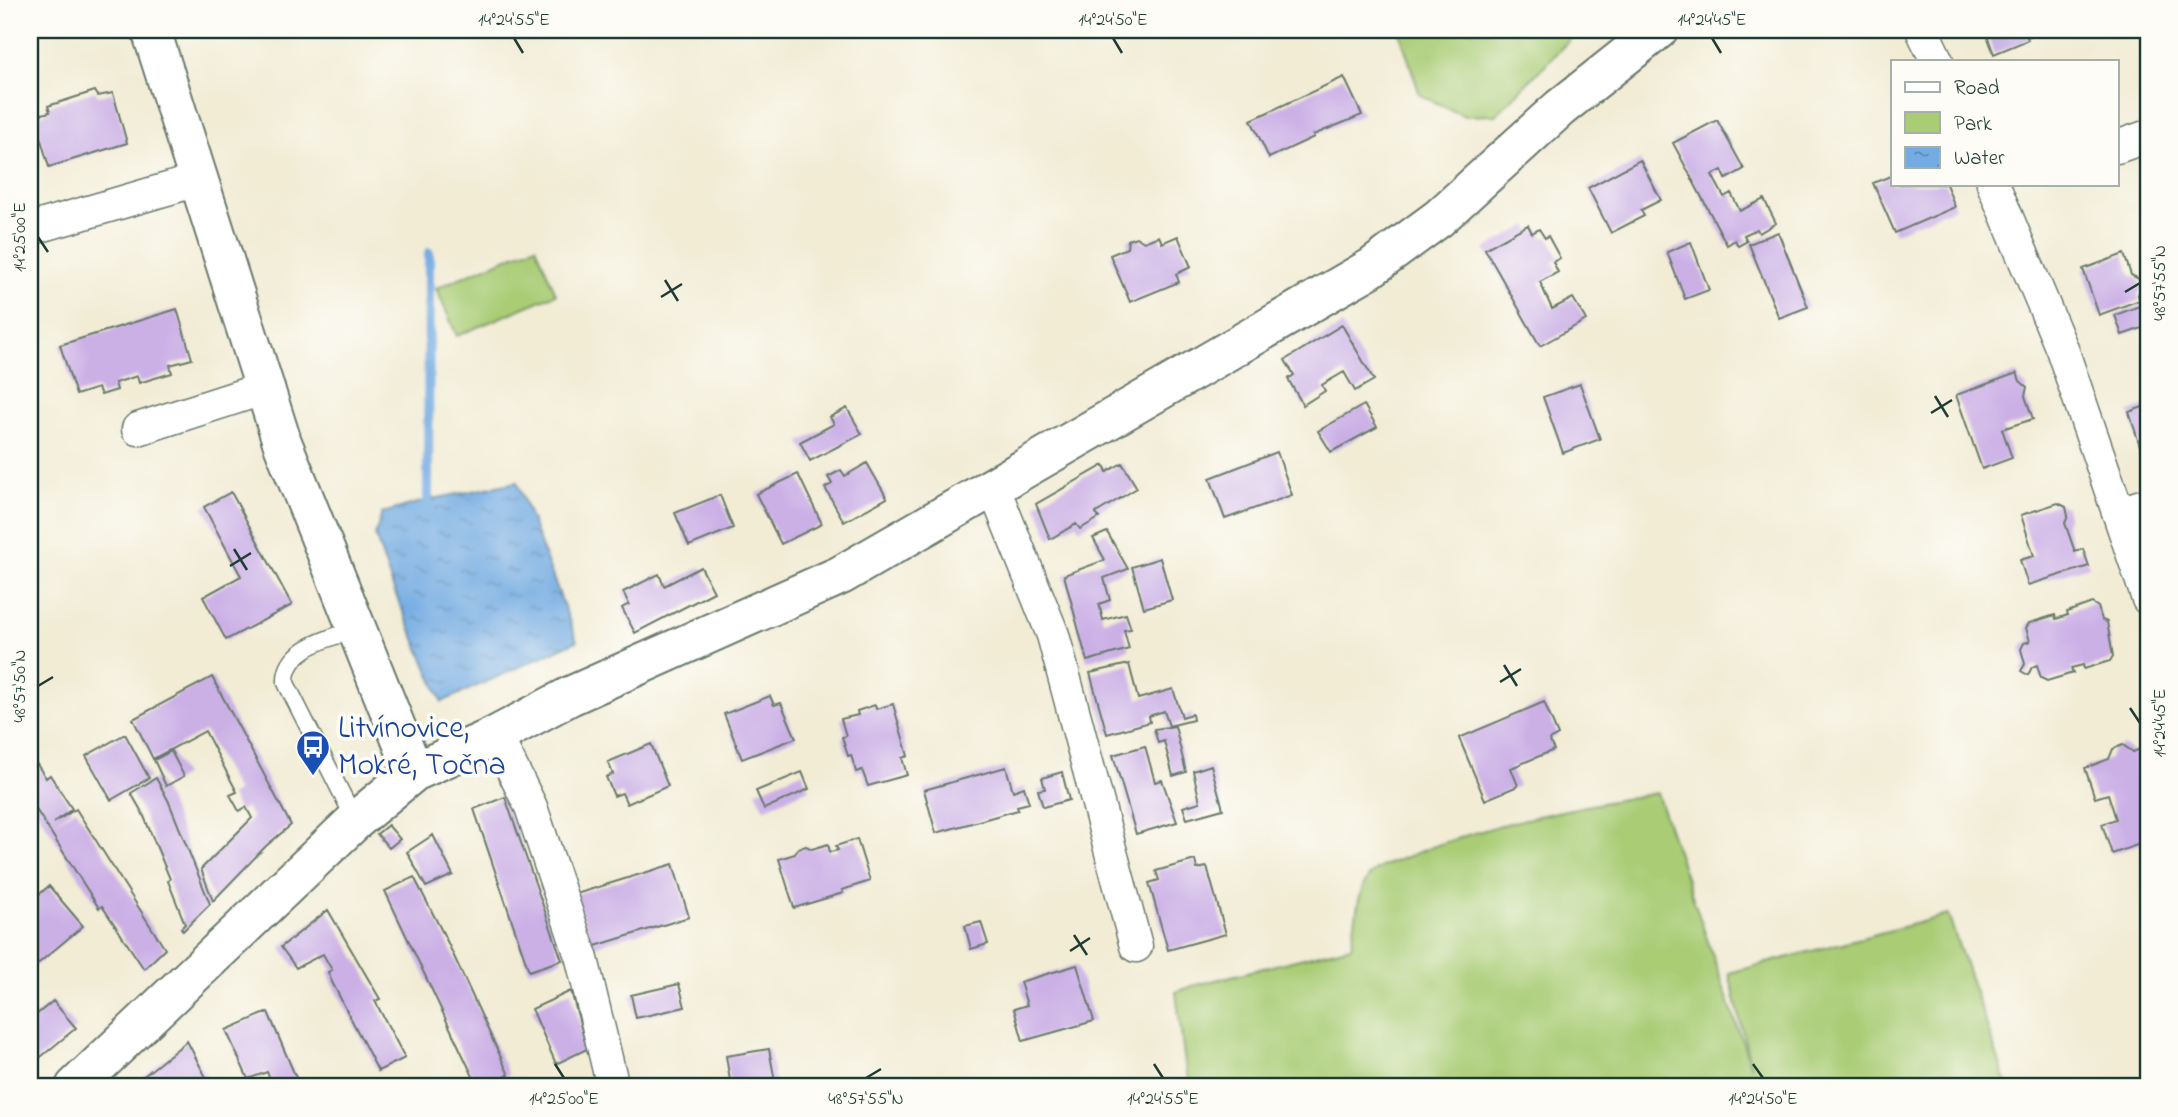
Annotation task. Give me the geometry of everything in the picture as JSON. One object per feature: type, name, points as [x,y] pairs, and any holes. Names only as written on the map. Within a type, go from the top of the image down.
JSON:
[{"type":"street","points":[[151,30],[282,442],[414,772]]},
{"type":"street","points":[[75,1087],[355,821],[414,772],[493,737],[570,696],[841,575],[1371,268],[1439,218],[1560,108],[1658,30]]},
{"type":"street","points":[[1922,30],[1937,60]]},
{"type":"street","points":[[2118,147],[2148,136]]},
{"type":"street","points":[[30,229],[198,180]]},
{"type":"street","points":[[2001,186],[2062,349],[2134,509],[2148,599]]},
{"type":"street","points":[[138,429],[265,388]]},
{"type":"street","points":[[993,486],[1053,635],[1136,946]]},
{"type":"street","points":[[493,737],[502,748],[531,807],[582,959],[612,1087]]},
{"type":"lane","points":[[355,821],[295,703],[285,676],[293,661],[306,649],[356,628]]},
{"type":"green space","points":[[1399,30],[1579,30],[1496,115],[1464,116],[1420,95]]},
{"type":"green space","points":[[536,246],[556,294],[457,336],[436,288]]},
{"type":"green space","points":[[1657,793],[1751,1067],[1729,973],[1948,915],[2008,1087],[1191,1087],[1185,1064],[1176,992],[1351,946],[1363,886],[1379,868],[1497,826]]},
{"type":"water","points":[[517,482],[577,641],[442,702],[393,588],[375,535],[382,513],[428,500]]},
{"type":"building","points":[[1985,30],[2045,30],[1994,54]]},
{"type":"building","points":[[1344,77],[1362,115],[1313,135],[1314,137],[1269,158],[1251,120]]},
{"type":"building","points":[[95,91],[98,96],[113,93],[127,143],[49,167],[34,116],[50,112],[48,106]]},
{"type":"building","points":[[1717,120],[1744,169],[1726,179],[1722,170],[1712,175],[1724,197],[1731,193],[1740,211],[1764,199],[1776,223],[1759,233],[1757,229],[1744,235],[1747,241],[1738,246],[1735,240],[1727,245],[1673,143]]},
{"type":"building","points":[[1640,160],[1661,200],[1641,210],[1644,216],[1611,233],[1588,188]]},
{"type":"building","points":[[1891,176],[1891,186],[1947,186],[1955,207],[1895,233],[1873,183]]},
{"type":"building","points":[[1528,225],[1532,233],[1539,229],[1545,238],[1548,236],[1560,258],[1553,262],[1558,272],[1540,282],[1552,309],[1573,298],[1586,320],[1540,346],[1485,249]]},
{"type":"building","points":[[1778,232],[1808,307],[1779,318],[1749,244]]},
{"type":"building","points":[[1159,236],[1162,243],[1178,236],[1191,267],[1176,274],[1179,282],[1130,302],[1110,255],[1127,248],[1128,240],[1136,237],[1144,242]]},
{"type":"building","points":[[1691,242],[1709,290],[1685,299],[1667,252]]},
{"type":"building","points":[[2124,254],[2131,275],[2139,279],[2142,287],[2138,295],[2140,300],[2099,315],[2083,269]]},
{"type":"building","points":[[2142,305],[2148,326],[2122,335],[2115,315]]},
{"type":"building","points":[[177,309],[192,359],[170,365],[172,373],[139,383],[137,376],[115,383],[117,390],[101,395],[98,388],[76,395],[60,345]]},
{"type":"building","points":[[1342,325],[1374,380],[1355,391],[1344,372],[1322,385],[1325,391],[1303,405],[1288,379],[1294,375],[1285,360]]},
{"type":"building","points":[[2017,373],[2020,381],[2027,387],[2025,396],[2033,419],[2002,429],[2012,458],[1982,469],[1956,395]]},
{"type":"building","points":[[1580,384],[1600,439],[1563,453],[1543,397]]},
{"type":"building","points":[[1364,405],[1377,427],[1331,452],[1318,431]]},
{"type":"building","points":[[2148,405],[2148,451],[2142,452],[2129,412]]},
{"type":"building","points":[[847,408],[862,434],[810,461],[800,442],[834,424],[830,417]]},
{"type":"building","points":[[1277,452],[1292,495],[1225,519],[1210,478]]},
{"type":"building","points":[[867,463],[887,498],[844,522],[825,488],[832,484],[828,477],[841,470],[845,476]]},
{"type":"building","points":[[1122,463],[1137,488],[1096,513],[1099,518],[1080,529],[1076,524],[1050,539],[1036,504],[1104,465],[1107,472]]},
{"type":"building","points":[[798,474],[822,524],[781,544],[756,494]]},
{"type":"building","points":[[231,492],[292,605],[226,640],[203,597],[241,576],[204,507]]},
{"type":"building","points":[[720,495],[733,528],[689,546],[675,513]]},
{"type":"building","points":[[2058,503],[2066,507],[2068,516],[2065,523],[2075,552],[2083,549],[2089,566],[2028,585],[2020,560],[2034,556],[2021,515]]},
{"type":"building","points":[[1107,532],[1128,569],[1104,578],[1110,600],[1099,604],[1103,620],[1126,614],[1131,629],[1124,630],[1129,649],[1087,661],[1064,575],[1105,560],[1093,538]]},
{"type":"building","points":[[1160,558],[1172,600],[1144,608],[1132,567]]},
{"type":"building","points":[[701,567],[714,592],[635,633],[622,608],[629,604],[623,592],[659,574],[664,586]]},
{"type":"building","points":[[2092,603],[2098,607],[2102,620],[2107,622],[2113,656],[2110,661],[2084,669],[2083,665],[2071,668],[2073,673],[2047,681],[2041,678],[2037,665],[2032,667],[2028,675],[2021,671],[2025,664],[2021,649],[2024,643],[2030,641],[2026,628],[2029,623],[2055,615],[2056,619]]},
{"type":"building","points":[[1129,664],[1138,699],[1173,689],[1182,717],[1192,714],[1193,720],[1169,726],[1164,711],[1149,716],[1150,722],[1107,734],[1090,673]]},
{"type":"building","points":[[212,677],[291,825],[266,846],[213,901],[201,869],[252,818],[246,807],[239,811],[230,795],[237,792],[205,731],[153,759],[133,719]]},
{"type":"building","points":[[770,696],[774,705],[781,703],[796,738],[742,759],[724,714]]},
{"type":"building","points":[[1544,702],[1558,735],[1549,740],[1554,750],[1511,768],[1518,786],[1485,800],[1459,738]]},
{"type":"building","points":[[893,704],[908,756],[902,758],[907,775],[868,786],[862,770],[856,772],[851,755],[848,756],[842,737],[846,736],[841,719],[858,715],[857,711],[875,705],[876,709]]},
{"type":"building","points":[[1175,726],[1186,772],[1173,776],[1164,741],[1158,743],[1154,729]]},
{"type":"building","points":[[125,734],[149,778],[111,800],[86,756]]},
{"type":"building","points":[[651,744],[668,786],[627,804],[622,793],[614,796],[606,777],[613,774],[608,762]]},
{"type":"building","points":[[2123,745],[2133,752],[2145,747],[2148,757],[2148,841],[2112,854],[2102,824],[2116,819],[2108,794],[2095,798],[2085,768],[2109,759],[2113,749]]},
{"type":"building","points":[[1145,746],[1155,782],[1162,780],[1177,822],[1136,834],[1113,755]]},
{"type":"building","points":[[171,751],[184,776],[166,786],[154,760]]},
{"type":"building","points":[[32,757],[46,778],[50,775],[72,809],[53,823],[76,809],[165,949],[144,969],[102,906],[99,908],[30,800]]},
{"type":"building","points":[[1211,765],[1223,809],[1187,819],[1183,807],[1200,802],[1193,771]]},
{"type":"building","points":[[1006,767],[1013,791],[1024,787],[1029,803],[1017,806],[1018,810],[936,833],[924,790]]},
{"type":"building","points":[[802,772],[809,789],[764,809],[756,791]]},
{"type":"building","points":[[1062,772],[1069,800],[1043,807],[1038,790],[1045,789],[1042,778]]},
{"type":"building","points":[[156,778],[168,800],[210,904],[183,931],[181,928],[185,924],[168,881],[170,879],[143,814],[131,793]]},
{"type":"building","points":[[505,797],[562,960],[529,971],[474,809]]},
{"type":"building","points":[[388,825],[400,839],[389,848],[377,834]]},
{"type":"building","points":[[433,835],[453,875],[426,887],[407,852]]},
{"type":"building","points":[[857,839],[870,881],[842,890],[843,893],[794,908],[779,859],[795,854],[798,848],[806,846],[812,849],[828,844],[830,852],[838,850],[836,846]]},
{"type":"building","points":[[1195,860],[1197,869],[1207,867],[1226,934],[1168,950],[1149,883],[1159,880],[1156,871]]},
{"type":"building","points":[[673,864],[689,917],[592,947],[576,894]]},
{"type":"building","points":[[414,877],[509,1075],[481,1087],[478,1087],[385,891]]},
{"type":"building","points":[[49,886],[83,926],[34,967],[30,962],[30,902]]},
{"type":"building","points":[[328,910],[380,999],[375,1001],[405,1058],[378,1071],[332,982],[328,972],[332,970],[323,954],[296,968],[281,947]]},
{"type":"building","points":[[981,922],[988,944],[971,949],[965,926]]},
{"type":"building","points":[[1077,965],[1094,1021],[1023,1041],[1014,1009],[1027,1005],[1020,982]]},
{"type":"building","points":[[679,984],[685,1007],[636,1018],[631,995]]},
{"type":"building","points":[[571,991],[587,1049],[556,1064],[532,1009]]},
{"type":"building","points":[[53,1001],[76,1028],[30,1066],[30,1020]]},
{"type":"building","points":[[268,1012],[300,1087],[273,1087],[267,1072],[248,1079],[226,1030]]},
{"type":"building","points":[[187,1041],[211,1087],[130,1087]]},
{"type":"building","points":[[769,1049],[776,1087],[731,1087],[726,1056]]},
{"type":"waterway","points":[[428,500],[429,253]]},
{"type":"place","name":"Litvínovice, Mokré, Točna","points":[[313,777]]}]
